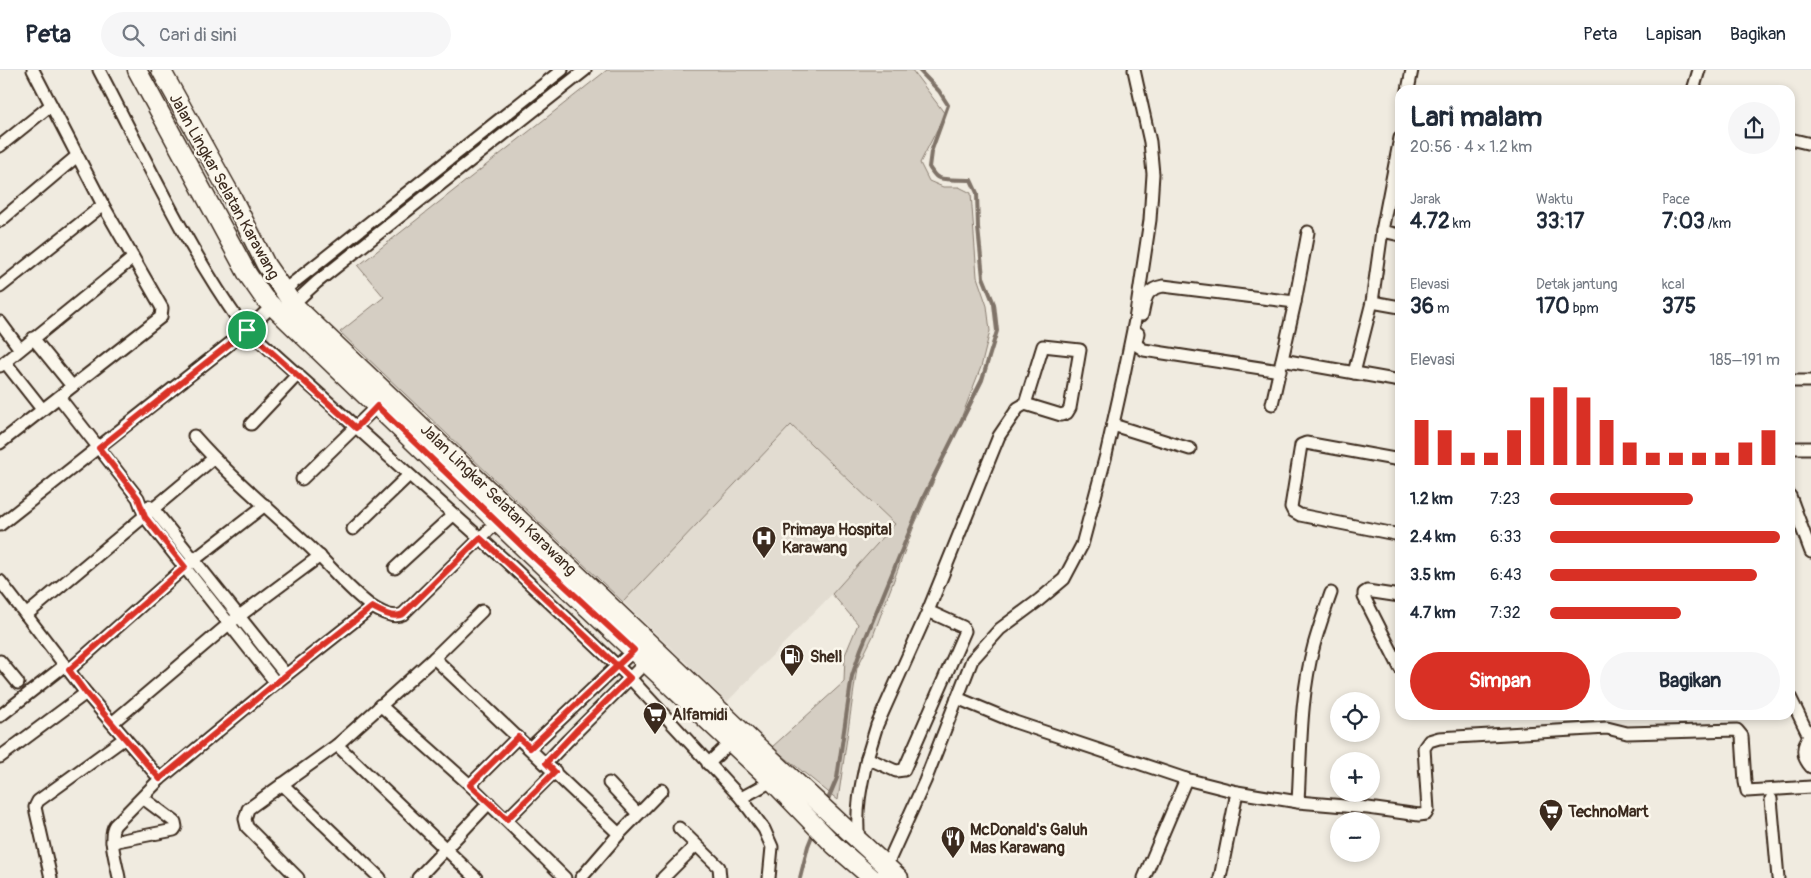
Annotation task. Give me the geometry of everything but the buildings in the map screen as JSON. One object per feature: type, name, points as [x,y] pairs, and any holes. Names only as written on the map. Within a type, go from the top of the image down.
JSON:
[{"type":"main road","name":"Jalan Lingkar Selatan Karawang","points":[[137,70],[248,275],[264,298],[497,522],[772,781],[840,822],[889,874]]},
{"type":"main road","name":"Jalan Lingkar Selatan Karawang","points":[[162,70],[233,199],[266,265],[288,297],[800,797],[834,845],[872,878]]},
{"type":"street","points":[[0,443],[162,317],[162,308],[103,205],[34,70]]},
{"type":"street","points":[[98,70],[177,220],[216,289],[241,324],[408,476],[480,538],[630,678],[741,798],[764,829],[772,847],[769,878]]},
{"type":"street","points":[[288,297],[307,273],[562,70]]},
{"type":"street","points":[[288,297],[318,282],[585,70]]},
{"type":"street","points":[[889,874],[972,660],[1000,629],[1039,600],[1064,578],[1082,545],[1113,425],[1135,320],[1150,220],[1153,174],[1150,142],[1134,70]]},
{"type":"street","points":[[1409,85],[1412,70]]},
{"type":"street","points":[[1694,85],[1699,70]]},
{"type":"street","points":[[0,146],[51,105]]},
{"type":"street","points":[[1795,139],[1811,144]]},
{"type":"street","points":[[0,221],[78,156]]},
{"type":"street","points":[[1354,373],[1372,302],[1382,231],[1395,178]]},
{"type":"street","points":[[0,287],[103,205]]},
{"type":"street","points":[[1382,231],[1395,234]]},
{"type":"street","points":[[1272,404],[1295,302],[1308,232]]},
{"type":"street","points":[[42,410],[3,364],[133,258]]},
{"type":"street","points":[[307,273],[318,282]]},
{"type":"street","points":[[1295,302],[1163,286],[1153,288],[1148,293],[1136,342],[1144,350],[1354,373],[1395,380]]},
{"type":"street","points":[[1372,302],[1395,306]]},
{"type":"street","points":[[0,525],[247,330],[272,306]]},
{"type":"street","points":[[0,322],[20,349]]},
{"type":"street","points":[[33,338],[72,386]]},
{"type":"street","points":[[859,840],[857,824],[859,795],[877,725],[928,612],[999,436],[1018,408],[1025,404],[1043,346],[1080,350],[1070,408],[1067,414],[1025,404]]},
{"type":"street","points":[[251,424],[298,374]]},
{"type":"street","points":[[1795,381],[1811,380]]},
{"type":"street","points":[[59,397],[235,619],[286,675]]},
{"type":"street","points":[[302,479],[377,406]]},
{"type":"street","points":[[1113,425],[1190,449]]},
{"type":"street","points":[[194,436],[214,458],[372,607],[392,616],[397,617],[403,614],[497,522]]},
{"type":"street","points":[[1395,459],[1306,443],[1301,445],[1291,507],[1293,511],[1300,515],[1395,534]]},
{"type":"street","points":[[1795,448],[1811,448]]},
{"type":"street","points":[[26,615],[214,458]]},
{"type":"street","points":[[353,529],[408,476]]},
{"type":"street","points":[[1795,504],[1805,521],[1811,552]]},
{"type":"street","points":[[0,716],[67,668],[190,563],[265,505]]},
{"type":"street","points":[[395,568],[453,515]]},
{"type":"street","points":[[112,723],[235,619],[320,556]]},
{"type":"street","points":[[0,581],[86,693],[160,779]]},
{"type":"street","points":[[1395,595],[1367,591],[1364,593],[1364,597],[1395,658]]},
{"type":"street","points":[[1298,802],[1301,732],[1305,695],[1314,646],[1331,593]]},
{"type":"street","points":[[120,878],[112,842],[112,828],[160,779],[372,607]]},
{"type":"street","points":[[298,878],[247,827],[245,819],[248,810],[337,745],[482,612]]},
{"type":"street","points":[[867,758],[896,771],[904,770],[965,631],[963,627],[928,612]]},
{"type":"street","points":[[235,619],[276,683]]},
{"type":"street","points":[[530,748],[617,666],[640,656]]},
{"type":"street","points":[[507,819],[550,767],[576,731],[630,678],[640,656]]},
{"type":"street","points":[[434,658],[619,834]]},
{"type":"street","points":[[0,661],[18,683]]},
{"type":"street","points":[[0,757],[86,693]]},
{"type":"street","points":[[957,698],[1016,722],[1186,779],[1237,792],[1298,802],[1368,808],[1419,815],[1426,814],[1428,810],[1424,748],[1429,741],[1439,738],[1607,728],[1627,733],[1737,730],[1742,736],[1745,782],[1748,791],[1811,787]]},
{"type":"street","points":[[380,705],[507,819],[565,878]]},
{"type":"street","points":[[1795,706],[1810,735],[1803,749],[1806,761],[1811,767]]},
{"type":"street","points":[[562,718],[576,731]]},
{"type":"street","points":[[470,785],[518,737]]},
{"type":"street","points":[[51,878],[35,806],[38,801],[125,738]]},
{"type":"street","points":[[708,764],[731,742]]},
{"type":"street","points":[[337,745],[476,878]]},
{"type":"street","points":[[1144,878],[1186,779]]},
{"type":"street","points":[[741,798],[772,781]]},
{"type":"street","points":[[609,783],[638,814]]},
{"type":"street","points":[[282,784],[380,878]]},
{"type":"street","points":[[581,878],[619,834],[662,790]]},
{"type":"street","points":[[1220,878],[1237,792]]},
{"type":"street","points":[[112,842],[174,830],[176,827],[175,822],[143,798]]},
{"type":"street","points":[[1771,800],[1778,878]]},
{"type":"street","points":[[418,878],[489,803]]},
{"type":"street","points":[[679,828],[719,867],[720,878]]},
{"type":"street","points":[[664,878],[696,845]]},
{"type":"shaded area","points":[[607,70],[912,70],[945,114],[920,163],[929,181],[943,187],[959,187],[971,193],[977,277],[987,306],[990,331],[981,367],[958,426],[914,526],[873,636],[857,668],[838,800],[772,747],[844,682],[845,655],[858,624],[832,594],[895,524],[791,425],[623,602],[340,332],[384,297],[358,266]]},
{"type":"shaded area","name":"Primaya Hospital Karawang","points":[[791,425],[895,524],[832,594],[727,702],[623,602]]},
{"type":"waterway","points":[[826,804],[837,778],[852,676],[861,649],[924,496],[982,380],[997,331],[994,304],[983,277],[977,193],[971,180],[940,178],[929,167],[931,152],[948,105],[939,91],[919,70]]},
{"type":"waterway","points":[[800,878],[814,831]]},
{"type":"place","name":"Primaya Hospital Karawang","points":[[764,559]]},
{"type":"place","name":"Shell","points":[[792,677]]},
{"type":"place","name":"Alfamidi","points":[[655,735]]},
{"type":"place","name":"TechnoMart","points":[[1551,832]]},
{"type":"place","name":"McDonald's Galuh Mas Karawang","points":[[953,859]]},
{"type":"route","points":[[247,330],[99,448],[138,498],[145,517],[185,567],[69,670],[86,693],[160,779],[372,607],[392,616],[397,617],[403,614],[480,538],[508,563],[617,666],[630,678],[546,763],[555,772],[507,819],[470,785],[518,737],[530,748],[557,722],[617,666],[634,650],[524,548],[377,406],[356,428],[247,330]]}]
